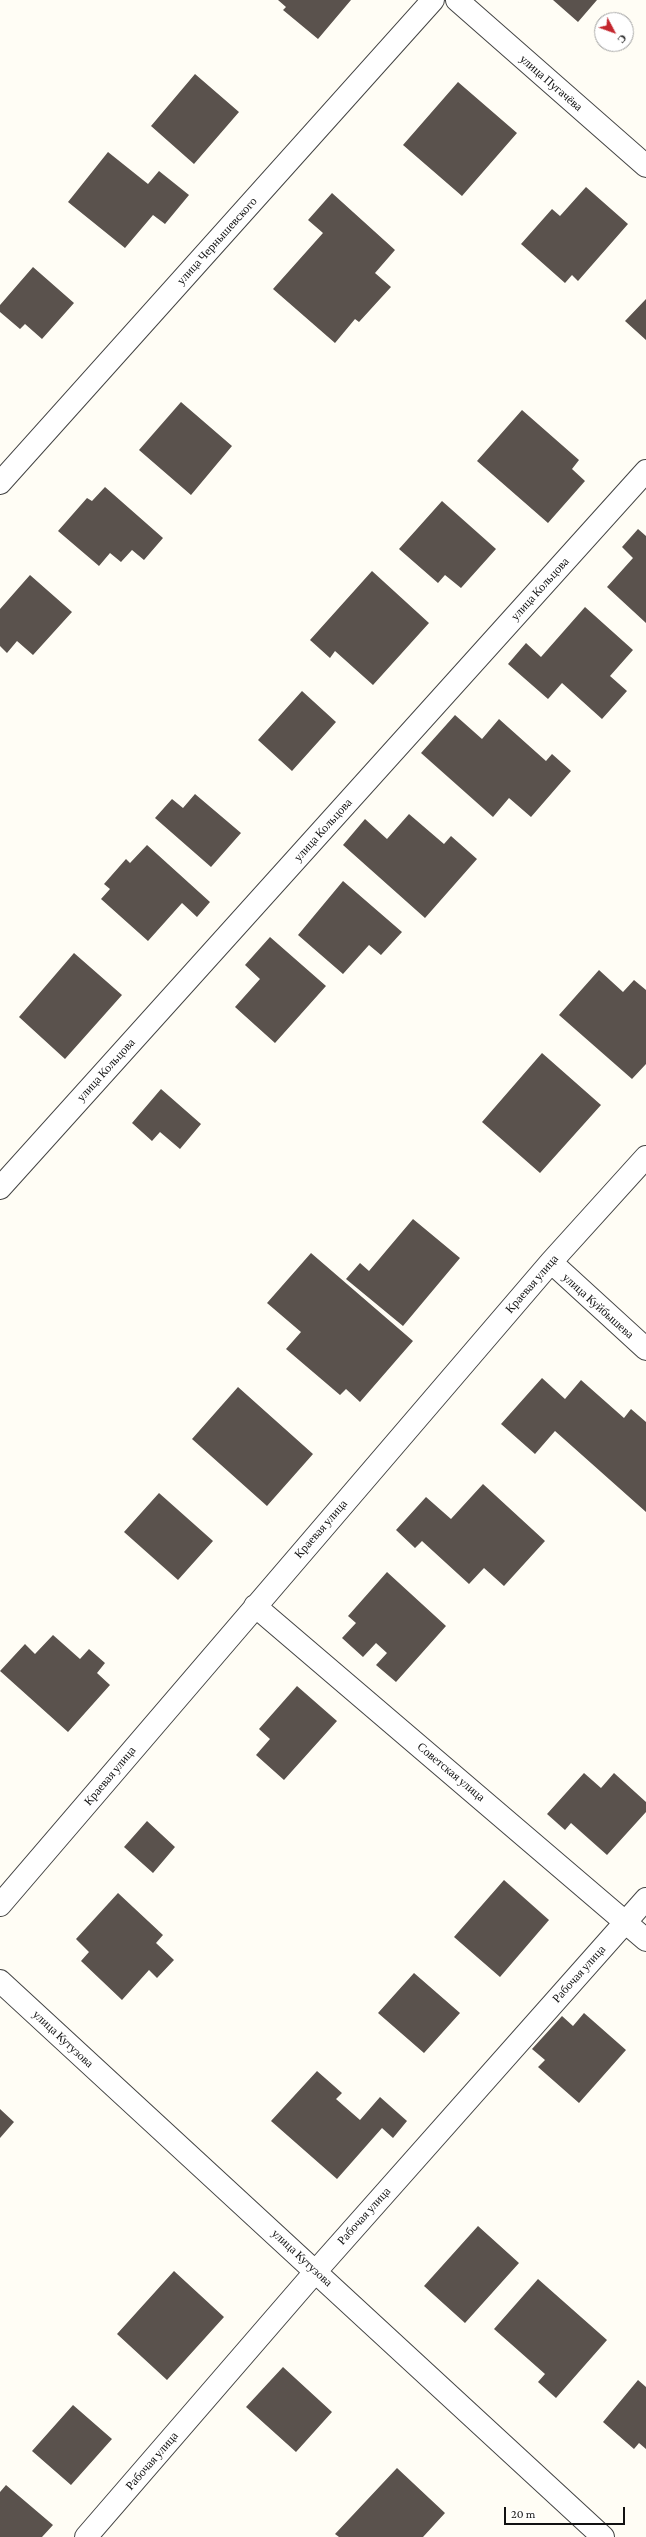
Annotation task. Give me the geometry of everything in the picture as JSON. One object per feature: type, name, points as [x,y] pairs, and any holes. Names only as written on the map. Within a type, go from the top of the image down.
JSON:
[{"type":"street","name":"улица Чернышевского","points":[[0,483],[433,0]]},
{"type":"street","name":"улица Пугачёва","points":[[457,0],[646,166]]},
{"type":"street","name":"улица Кольцова","points":[[0,1188],[646,471]]},
{"type":"street","name":"Краевая улица","points":[[0,1905],[551,1262],[646,1157]]},
{"type":"street","name":"улица Куйбышева","points":[[551,1262],[646,1349]]},
{"type":"street","name":"Советская улица","points":[[255,1606],[646,1940]]},
{"type":"street","name":"Рабочая улица","points":[[86,2537],[316,2271],[646,1899]]},
{"type":"street","name":"улица Кутузова","points":[[0,1981],[603,2537]]},
{"type":"building","points":[[278,0],[351,0],[318,39],[283,10],[286,7]]},
{"type":"building","points":[[553,0],[597,0],[578,22]]},
{"type":"building","points":[[195,74],[239,112],[194,164],[151,126]]},
{"type":"building","points":[[458,82],[517,133],[462,196],[403,145]]},
{"type":"building","points":[[108,152],[148,184],[159,171],[189,195],[165,224],[153,215],[125,248],[68,202]]},
{"type":"building","points":[[586,187],[628,224],[578,281],[572,275],[565,283],[521,244],[552,209],[560,216]]},
{"type":"building","points":[[332,193],[395,250],[375,273],[391,287],[359,322],[355,319],[335,343],[273,289],[323,233],[308,220]]},
{"type":"building","points":[[33,267],[74,303],[42,339],[25,324],[20,329],[0,312],[0,305]]},
{"type":"building","points":[[646,299],[646,340],[625,321]]},
{"type":"building","points":[[181,402],[232,446],[191,495],[139,450]]},
{"type":"building","points":[[522,410],[579,460],[572,469],[585,481],[548,523],[477,461]]},
{"type":"building","points":[[105,487],[163,538],[144,560],[132,550],[121,562],[110,553],[99,566],[58,531],[87,498],[92,501]]},
{"type":"building","points":[[442,501],[496,549],[461,588],[445,575],[438,583],[399,549]]},
{"type":"building","points":[[638,529],[646,536],[646,623],[607,587],[633,558],[622,547]]},
{"type":"building","points":[[372,571],[429,623],[373,685],[335,651],[330,658],[310,640]]},
{"type":"building","points":[[30,575],[72,612],[33,655],[17,641],[7,653],[0,646],[0,609]]},
{"type":"building","points":[[585,607],[633,650],[610,676],[627,691],[602,719],[562,683],[548,699],[508,664],[526,643],[541,657]]},
{"type":"building","points":[[302,691],[336,722],[292,771],[258,740]]},
{"type":"building","points":[[455,715],[482,739],[499,719],[546,761],[552,754],[571,771],[531,817],[509,798],[493,817],[421,753]]},
{"type":"building","points":[[195,794],[241,833],[211,867],[155,818],[172,799],[183,808]]},
{"type":"building","points":[[409,814],[444,844],[451,836],[477,859],[425,918],[343,845],[365,819],[387,839]]},
{"type":"building","points":[[147,845],[210,902],[197,917],[182,903],[148,941],[101,899],[110,889],[104,884],[126,859],[130,863]]},
{"type":"building","points":[[343,881],[402,932],[381,955],[369,945],[343,974],[298,935]]},
{"type":"building","points":[[270,937],[326,986],[275,1043],[235,1007],[260,979],[245,965]]},
{"type":"building","points":[[74,953],[122,995],[65,1059],[19,1017]]},
{"type":"building","points":[[599,970],[623,992],[634,980],[646,990],[646,1064],[632,1079],[559,1015]]},
{"type":"building","points":[[542,1053],[601,1105],[540,1173],[482,1122]]},
{"type":"building","points":[[161,1089],[201,1124],[180,1149],[160,1132],[152,1141],[132,1123]]},
{"type":"building","points":[[413,1219],[460,1258],[403,1326],[346,1279],[360,1263],[369,1271]]},
{"type":"building","points":[[311,1253],[413,1341],[360,1402],[346,1389],[340,1395],[286,1349],[301,1332],[267,1303]]},
{"type":"building","points":[[542,1378],[565,1399],[581,1380],[624,1418],[631,1409],[646,1422],[646,1512],[555,1431],[535,1454],[501,1424]]},
{"type":"building","points":[[238,1387],[313,1454],[267,1506],[192,1439]]},
{"type":"building","points":[[483,1484],[545,1541],[504,1586],[484,1568],[469,1584],[422,1541],[415,1548],[396,1530],[426,1497],[451,1519]]},
{"type":"building","points":[[159,1493],[213,1541],[178,1580],[124,1532]]},
{"type":"building","points":[[387,1572],[446,1626],[396,1682],[376,1665],[387,1653],[376,1643],[363,1657],[342,1638],[356,1623],[348,1616]]},
{"type":"building","points":[[53,1635],[80,1659],[89,1649],[105,1663],[97,1673],[110,1685],[68,1732],[0,1671],[25,1644],[35,1654]]},
{"type":"building","points":[[297,1686],[337,1721],[284,1780],[256,1755],[270,1739],[259,1729]]},
{"type":"building","points":[[584,1773],[601,1788],[614,1773],[646,1802],[646,1812],[607,1855],[571,1823],[565,1830],[547,1814]]},
{"type":"building","points":[[147,1821],[175,1847],[153,1873],[124,1847]]},
{"type":"building","points":[[504,1880],[549,1920],[500,1977],[454,1937]]},
{"type":"building","points":[[118,1893],[163,1935],[156,1943],[174,1960],[157,1978],[149,1970],[122,2000],[81,1961],[89,1952],[76,1939]]},
{"type":"building","points":[[414,1973],[460,2013],[424,2053],[378,2013]]},
{"type":"building","points":[[584,2013],[626,2050],[579,2103],[538,2067],[545,2060],[532,2049],[562,2016],[573,2026]]},
{"type":"building","points":[[317,2071],[342,2093],[336,2099],[360,2120],[380,2097],[407,2121],[393,2138],[382,2128],[337,2179],[271,2121]]},
{"type":"building","points":[[0,2109],[14,2122],[0,2138]]},
{"type":"building","points":[[478,2226],[519,2263],[465,2323],[424,2286]]},
{"type":"building","points":[[174,2271],[224,2317],[167,2380],[117,2334]]},
{"type":"building","points":[[538,2279],[607,2340],[556,2398],[538,2382],[545,2374],[494,2329]]},
{"type":"building","points":[[283,2367],[332,2412],[296,2452],[246,2407]]},
{"type":"building","points":[[638,2380],[646,2387],[646,2449],[639,2443],[634,2449],[603,2422]]},
{"type":"building","points":[[73,2405],[112,2439],[71,2485],[32,2451]]},
{"type":"building","points":[[397,2468],[445,2513],[423,2537],[339,2537],[335,2534]]},
{"type":"building","points":[[6,2485],[53,2525],[42,2537],[0,2537],[0,2492]]}]
